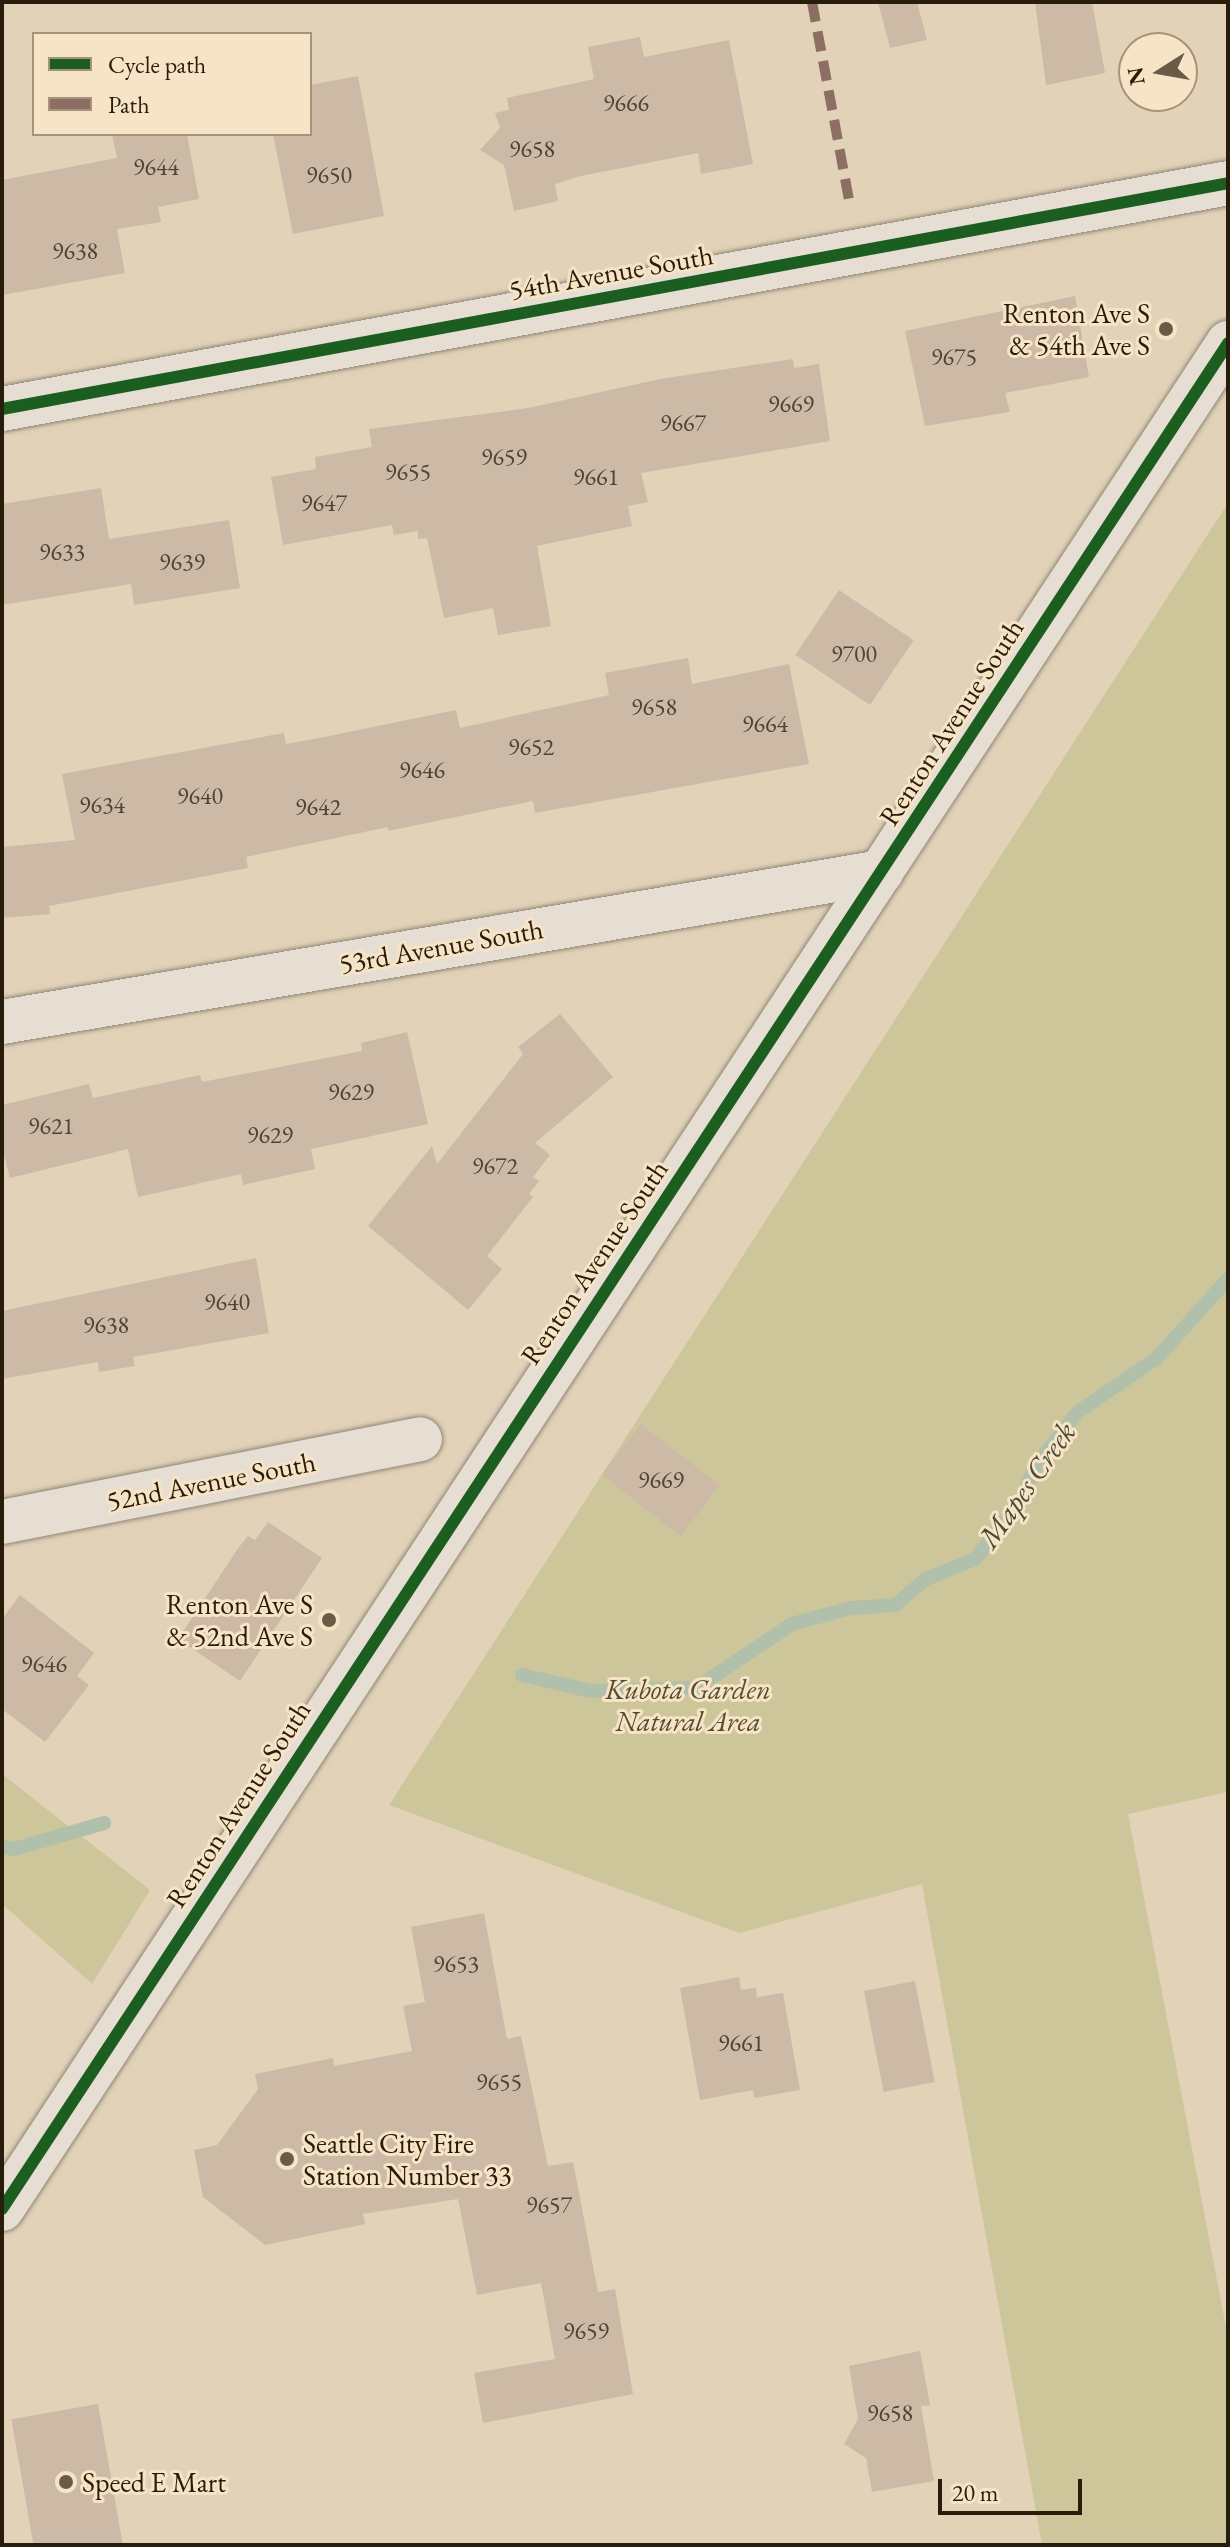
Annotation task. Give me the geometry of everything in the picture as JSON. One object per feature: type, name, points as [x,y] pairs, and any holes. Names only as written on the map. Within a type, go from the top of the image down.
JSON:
[{"type":"street","name":"54th Avenue South","points":[[2,409],[1228,183]]},
{"type":"street","name":"Renton Avenue South","points":[[2,2209],[1228,343]]},
{"type":"street","name":"53rd Avenue South","points":[[2,1022],[881,872]]},
{"type":"street","name":"52nd Avenue South","points":[[2,1522],[420,1439]]},
{"type":"green space","name":"Kubota Garden Natural Area","points":[[1228,503],[1228,1792],[1128,1814],[1228,2338],[1228,2545],[1042,2545],[922,1884],[739,1933],[389,1805]]},
{"type":"green space","points":[[2,1774],[150,1890],[92,1984],[2,1904]]},
{"type":"building","points":[[878,2],[917,2],[927,40],[890,48]]},
{"type":"building","points":[[1035,2],[1092,2],[1105,73],[1046,85]]},
{"type":"building","points":[[640,37],[644,57],[729,40],[753,164],[701,174],[698,153],[581,176],[555,184],[558,201],[514,211],[504,165],[480,150],[500,128],[495,113],[509,110],[507,98],[594,79],[588,47]]},
{"type":"building","points":[[358,76],[384,216],[293,234],[273,136],[312,136],[312,85]]},
{"type":"building","points":[[112,136],[187,136],[199,199],[158,207],[161,222],[117,229],[125,273],[2,295],[2,180],[117,158]]},
{"type":"building","points":[[1075,296],[1089,377],[1005,393],[1010,412],[925,426],[905,331]]},
{"type":"building","points":[[793,359],[794,368],[819,364],[830,441],[641,473],[648,502],[628,506],[632,526],[537,546],[551,626],[498,635],[493,608],[444,618],[427,538],[418,539],[418,531],[394,535],[392,525],[283,545],[271,477],[316,469],[315,457],[372,447],[369,429],[528,408],[660,379]]},
{"type":"building","points":[[101,488],[109,539],[229,520],[240,588],[134,605],[131,584],[2,605],[2,504]]},
{"type":"building","points":[[839,590],[914,640],[870,705],[795,655]]},
{"type":"building","points":[[688,658],[692,684],[789,664],[809,764],[535,813],[533,801],[388,831],[388,827],[246,857],[248,868],[49,906],[50,914],[2,918],[2,847],[75,840],[62,774],[284,733],[286,744],[456,710],[460,728],[609,695],[605,673]]},
{"type":"building","points":[[560,1014],[613,1077],[535,1143],[550,1155],[533,1177],[539,1181],[529,1194],[533,1197],[487,1256],[502,1269],[468,1310],[368,1226],[432,1146],[437,1164],[523,1054],[518,1047]]},
{"type":"building","points":[[407,1032],[428,1124],[311,1149],[315,1169],[243,1185],[241,1174],[138,1197],[128,1149],[10,1178],[2,1147],[2,1105],[89,1084],[93,1098],[200,1075],[202,1082],[362,1051],[361,1043]]},
{"type":"building","points":[[256,1258],[269,1333],[133,1357],[135,1366],[99,1372],[98,1362],[2,1379],[2,1311]]},
{"type":"building","points":[[641,1424],[720,1486],[680,1536],[602,1474]]},
{"type":"building","points":[[268,1522],[322,1558],[240,1681],[178,1639],[239,1547],[248,1536],[255,1540]]},
{"type":"building","points":[[20,1595],[94,1653],[77,1676],[89,1685],[45,1742],[2,1709],[2,1619]]},
{"type":"building","points":[[484,1913],[507,2039],[521,2036],[548,2166],[573,2162],[598,2292],[615,2289],[633,2394],[483,2423],[474,2373],[555,2359],[541,2283],[477,2295],[458,2199],[363,2214],[365,2224],[265,2245],[203,2197],[194,2150],[217,2145],[258,2089],[255,2074],[333,2058],[334,2066],[412,2051],[403,2006],[425,2002],[411,1927]]},
{"type":"building","points":[[739,1977],[741,1990],[756,1988],[757,1997],[783,1993],[800,2090],[754,2098],[753,2090],[700,2100],[680,1988]]},
{"type":"building","points":[[915,1981],[935,2082],[884,2092],[864,1991]]},
{"type":"building","points":[[920,2351],[930,2405],[921,2406],[934,2481],[872,2492],[866,2458],[844,2444],[858,2419],[849,2366]]},
{"type":"building","name":"Speed E Mart","points":[[98,2404],[123,2545],[34,2545],[11,2419]]},
{"type":"waterway","name":"Mapes Creek","points":[[522,1675],[591,1691],[696,1688],[792,1624],[851,1608],[895,1605],[926,1579],[975,1559],[1020,1503],[1036,1465],[1078,1412],[1157,1358],[1228,1279]]},
{"type":"waterway","name":"Mapes Creek","points":[[2,1847],[14,1849],[104,1823]]},
{"type":"marked path","points":[[812,2],[849,200]]},
{"type":"cycle path","points":[[2,409],[1228,183]]},
{"type":"cycle path","points":[[2,2209],[1228,343]]},
{"type":"place","name":"Renton Ave S & 54th Ave S","points":[[1166,329]]},
{"type":"place","name":"Renton Ave S & 52nd Ave S","points":[[329,1620]]},
{"type":"place","name":"Seattle City Fire Station Number 33","points":[[287,2159]]},
{"type":"place","name":"Speed E Mart","points":[[66,2482]]}]
